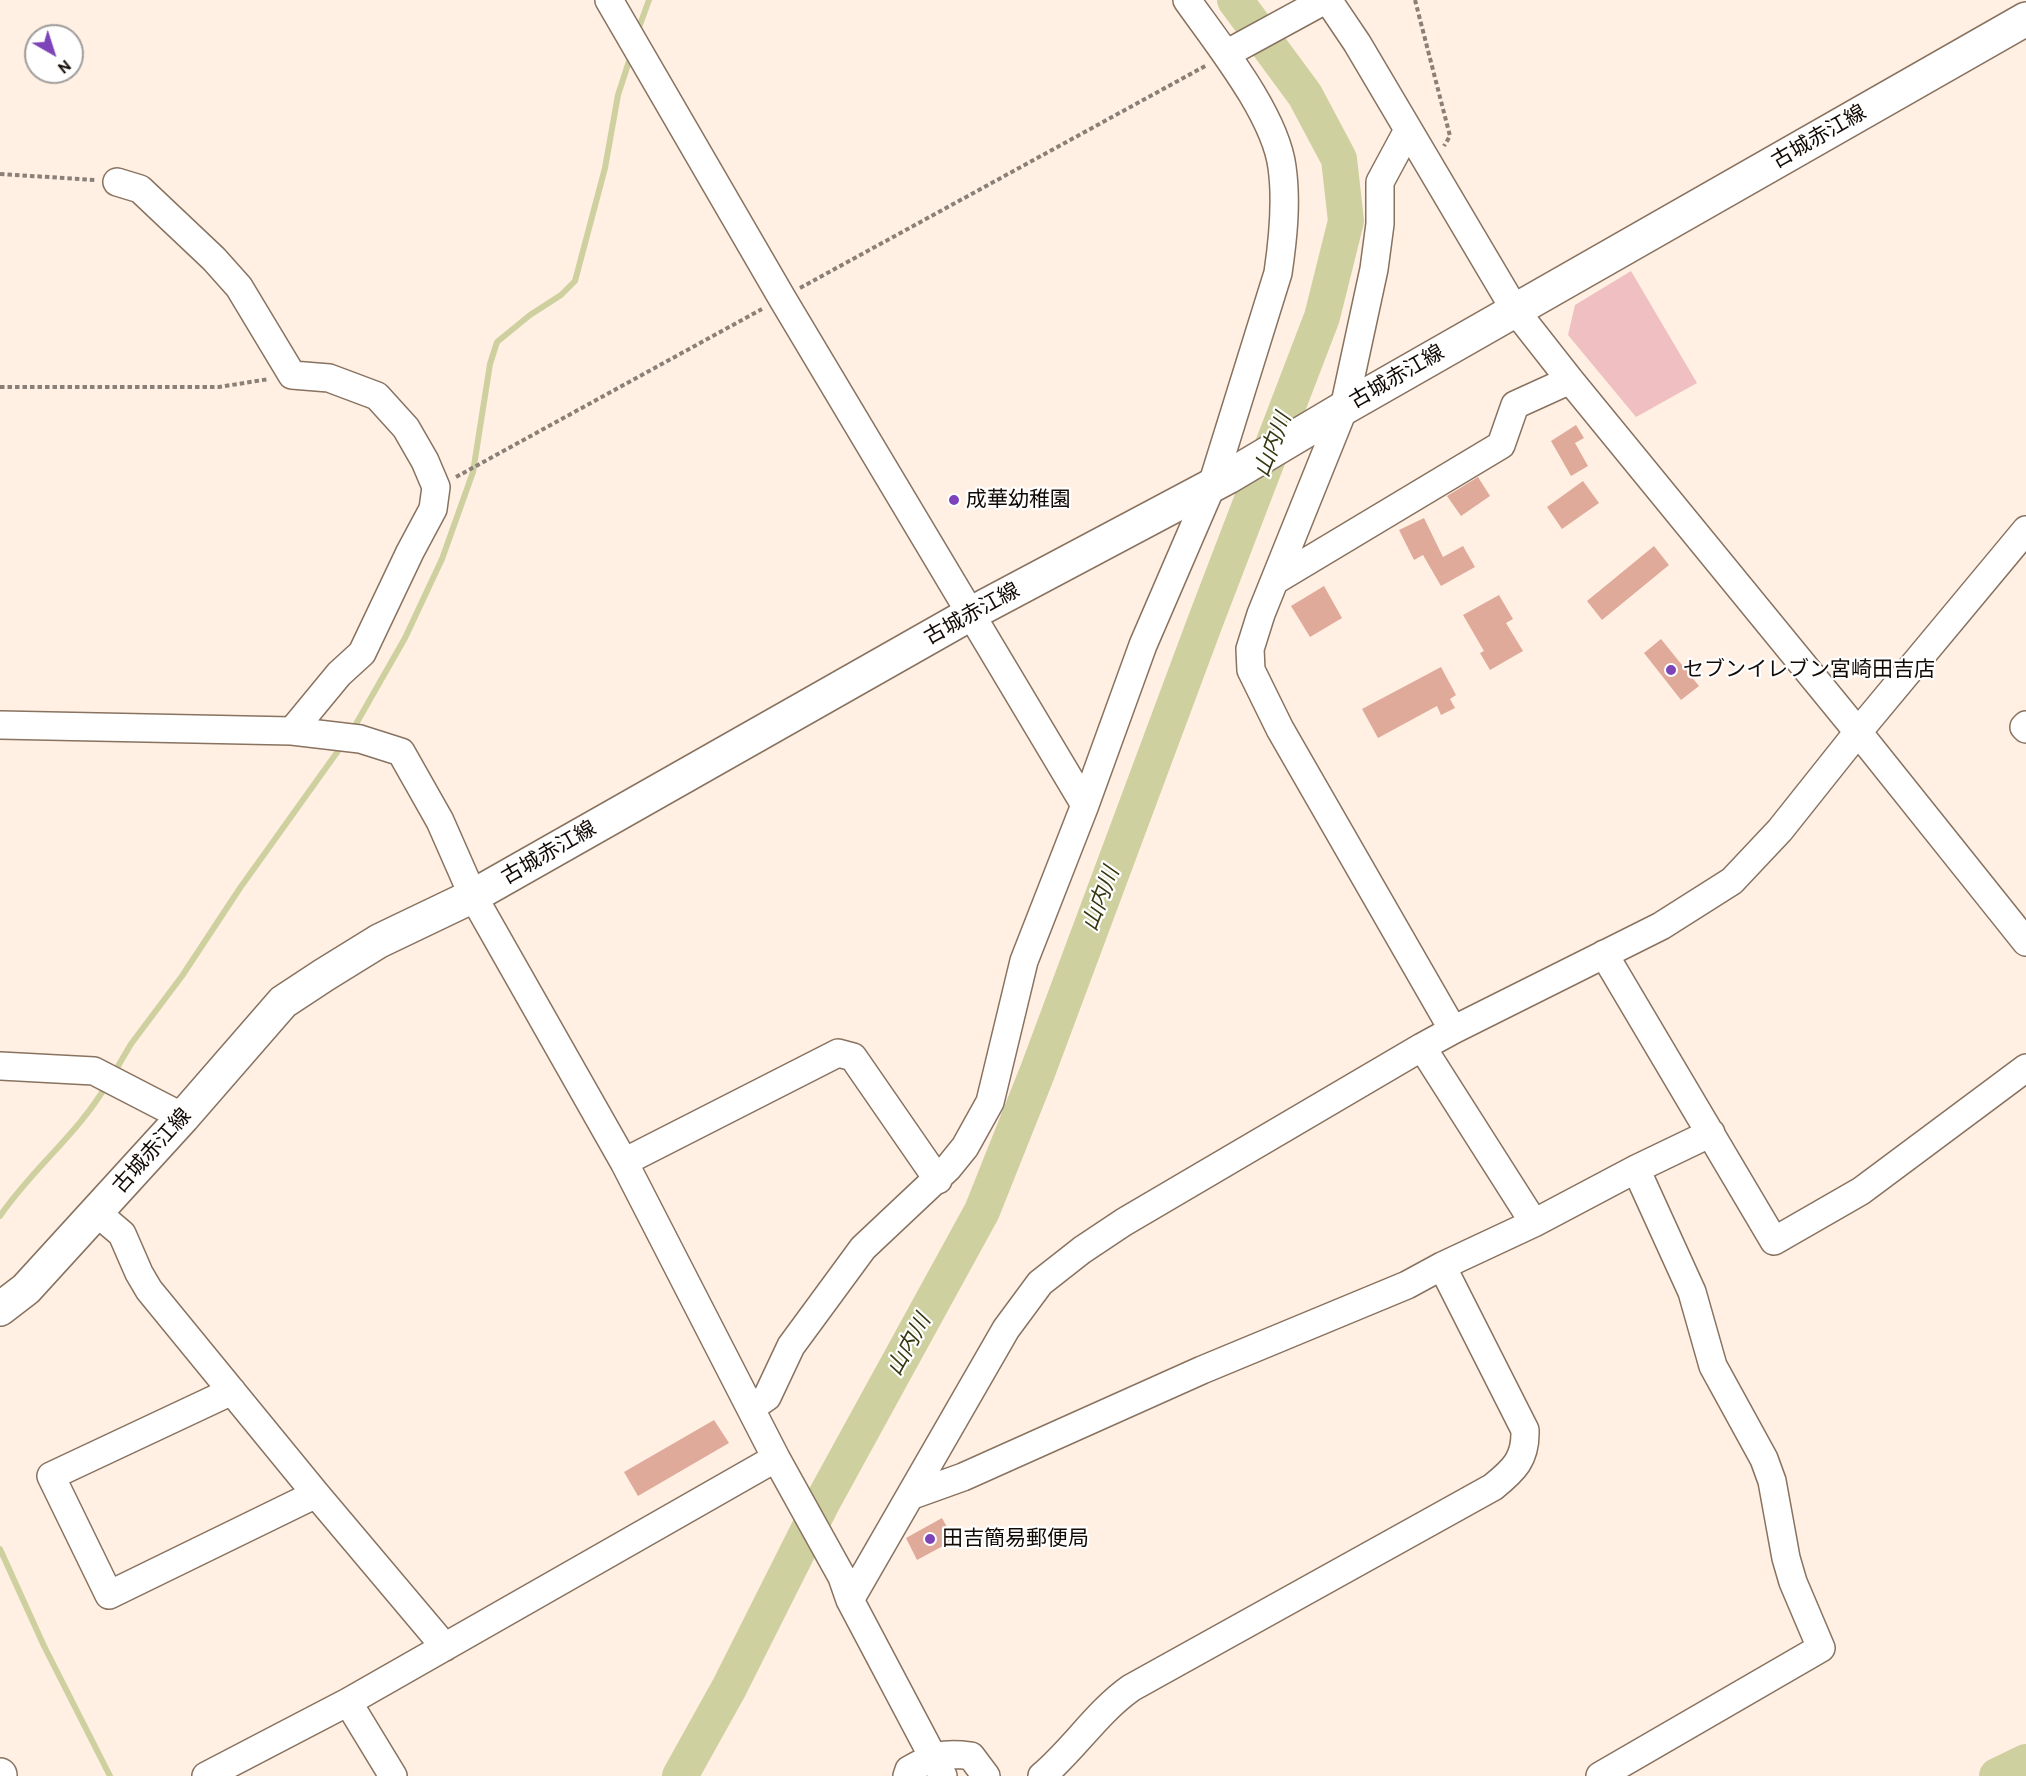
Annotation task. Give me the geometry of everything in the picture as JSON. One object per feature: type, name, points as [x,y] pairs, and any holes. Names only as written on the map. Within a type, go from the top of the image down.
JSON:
[{"type":"main road","name":"古城赤江線","points":[[0,1309],[26,1289],[183,1117],[283,1002],[379,941],[473,896],[972,613],[1220,481],[1336,412],[2026,19]]},
{"type":"street","points":[[609,0],[782,298],[1085,805]]},
{"type":"street","points":[[751,1408],[767,1397],[791,1346],[863,1248],[938,1180],[965,1147],[990,1102],[1024,961],[1085,805],[1143,645],[1220,481],[1278,273],[1284,209],[1282,167],[1264,114],[1226,54],[1187,0]]},
{"type":"street","points":[[1226,54],[1326,0],[1357,43],[1430,170],[1455,207],[1515,310],[2026,942]]},
{"type":"street","points":[[1408,130],[1380,182],[1380,224],[1374,269],[1336,412],[1250,649],[1251,670],[1280,729],[1453,1030]]},
{"type":"street","points":[[117,182],[140,189],[220,266],[239,287],[292,375],[329,378],[377,396],[406,428],[425,461],[436,487],[433,509],[362,653],[339,674],[292,731]]},
{"type":"street","points":[[1276,580],[1501,446],[1515,405],[1570,380]]},
{"type":"street","points":[[846,1589],[910,1496],[1006,1329],[1040,1283],[1082,1250],[1124,1222],[1422,1047],[1661,926],[1732,881],[1780,830],[1858,732],[2026,530]]},
{"type":"street","points":[[0,725],[292,731],[360,739],[401,752],[440,821],[473,896],[624,1162],[938,1766]]},
{"type":"street","points":[[1604,954],[1774,1241],[1861,1191],[2026,1068]]},
{"type":"street","points":[[1422,1047],[1534,1223]]},
{"type":"street","points":[[624,1162],[838,1053],[853,1057],[938,1180]]},
{"type":"street","points":[[0,1066],[94,1071],[183,1117]]},
{"type":"street","points":[[910,1496],[963,1477],[1202,1370],[1407,1285],[1710,1133]]},
{"type":"street","points":[[1600,1776],[1821,1648],[1788,1566],[1768,1470],[1713,1366],[1692,1292],[1636,1169]]},
{"type":"street","points":[[96,1212],[122,1234],[149,1290],[445,1647]]},
{"type":"street","points":[[1042,1776],[1074,1747],[1100,1714],[1131,1688],[1493,1487],[1519,1462],[1525,1444],[1525,1430],[1442,1266]]},
{"type":"street","points":[[232,1391],[51,1476],[109,1595],[316,1494]]},
{"type":"street","points":[[206,1776],[348,1702],[776,1458]]},
{"type":"street","points":[[348,1702],[393,1776]]},
{"type":"street","points":[[907,1776],[909,1770],[938,1766],[954,1754],[971,1756],[986,1776]]},
{"type":"path","points":[[1414,0],[1450,136],[1430,170]]},
{"type":"path","points":[[436,487],[649,373],[1226,54]]},
{"type":"path","points":[[0,174],[117,182]]},
{"type":"path","points":[[0,387],[219,387],[292,375]]},
{"type":"shaded area","points":[[1631,271],[1697,383],[1636,417],[1568,335],[1575,305]]},
{"type":"building","points":[[1576,425],[1584,438],[1575,443],[1588,466],[1571,476],[1551,441]]},
{"type":"building","points":[[1478,477],[1490,496],[1461,516],[1447,496]]},
{"type":"building","points":[[1583,481],[1599,503],[1562,529],[1547,507]]},
{"type":"building","points":[[1424,518],[1443,557],[1463,546],[1475,567],[1441,586],[1423,555],[1414,560],[1399,530]]},
{"type":"building","points":[[1654,546],[1669,565],[1602,620],[1587,601]]},
{"type":"building","points":[[1324,586],[1342,618],[1310,637],[1291,606]]},
{"type":"building","points":[[1499,595],[1513,619],[1506,623],[1523,651],[1490,670],[1480,653],[1484,651],[1463,615]]},
{"type":"building","name":"セブンイレブン宮崎田吉店","points":[[1661,639],[1699,686],[1681,700],[1644,653]]},
{"type":"building","points":[[1441,667],[1456,695],[1450,699],[1455,708],[1441,715],[1437,706],[1378,738],[1362,709]]},
{"type":"building","points":[[714,1420],[729,1443],[638,1496],[624,1472]]},
{"type":"building","name":"田吉簡易郵便局","points":[[942,1518],[954,1540],[917,1560],[906,1538]]},
{"type":"waterway","points":[[637,33],[649,0]]},
{"type":"waterway","name":"山内川","points":[[680,1776],[729,1688],[823,1501],[982,1211],[1037,1073],[1322,317],[1346,221],[1339,159],[1305,95],[1235,0]]},
{"type":"waterway","points":[[352,731],[405,638],[442,559],[473,472],[490,364],[497,342],[530,315],[561,295],[575,281],[605,168],[618,95],[631,55]]},
{"type":"waterway","points":[[114,1073],[131,1044],[182,976],[240,888],[343,744]]},
{"type":"waterway","points":[[0,1216],[26,1182],[83,1119],[107,1084]]},
{"type":"waterway","points":[[0,1549],[44,1646],[110,1776]]},
{"type":"waterway","points":[[1997,1776],[2026,1762]]},
{"type":"place","name":"成華幼稚園","points":[[954,500]]},
{"type":"place","name":"セブンイレブン宮崎田吉店","points":[[1671,670]]},
{"type":"place","name":"田吉簡易郵便局","points":[[930,1539]]}]
